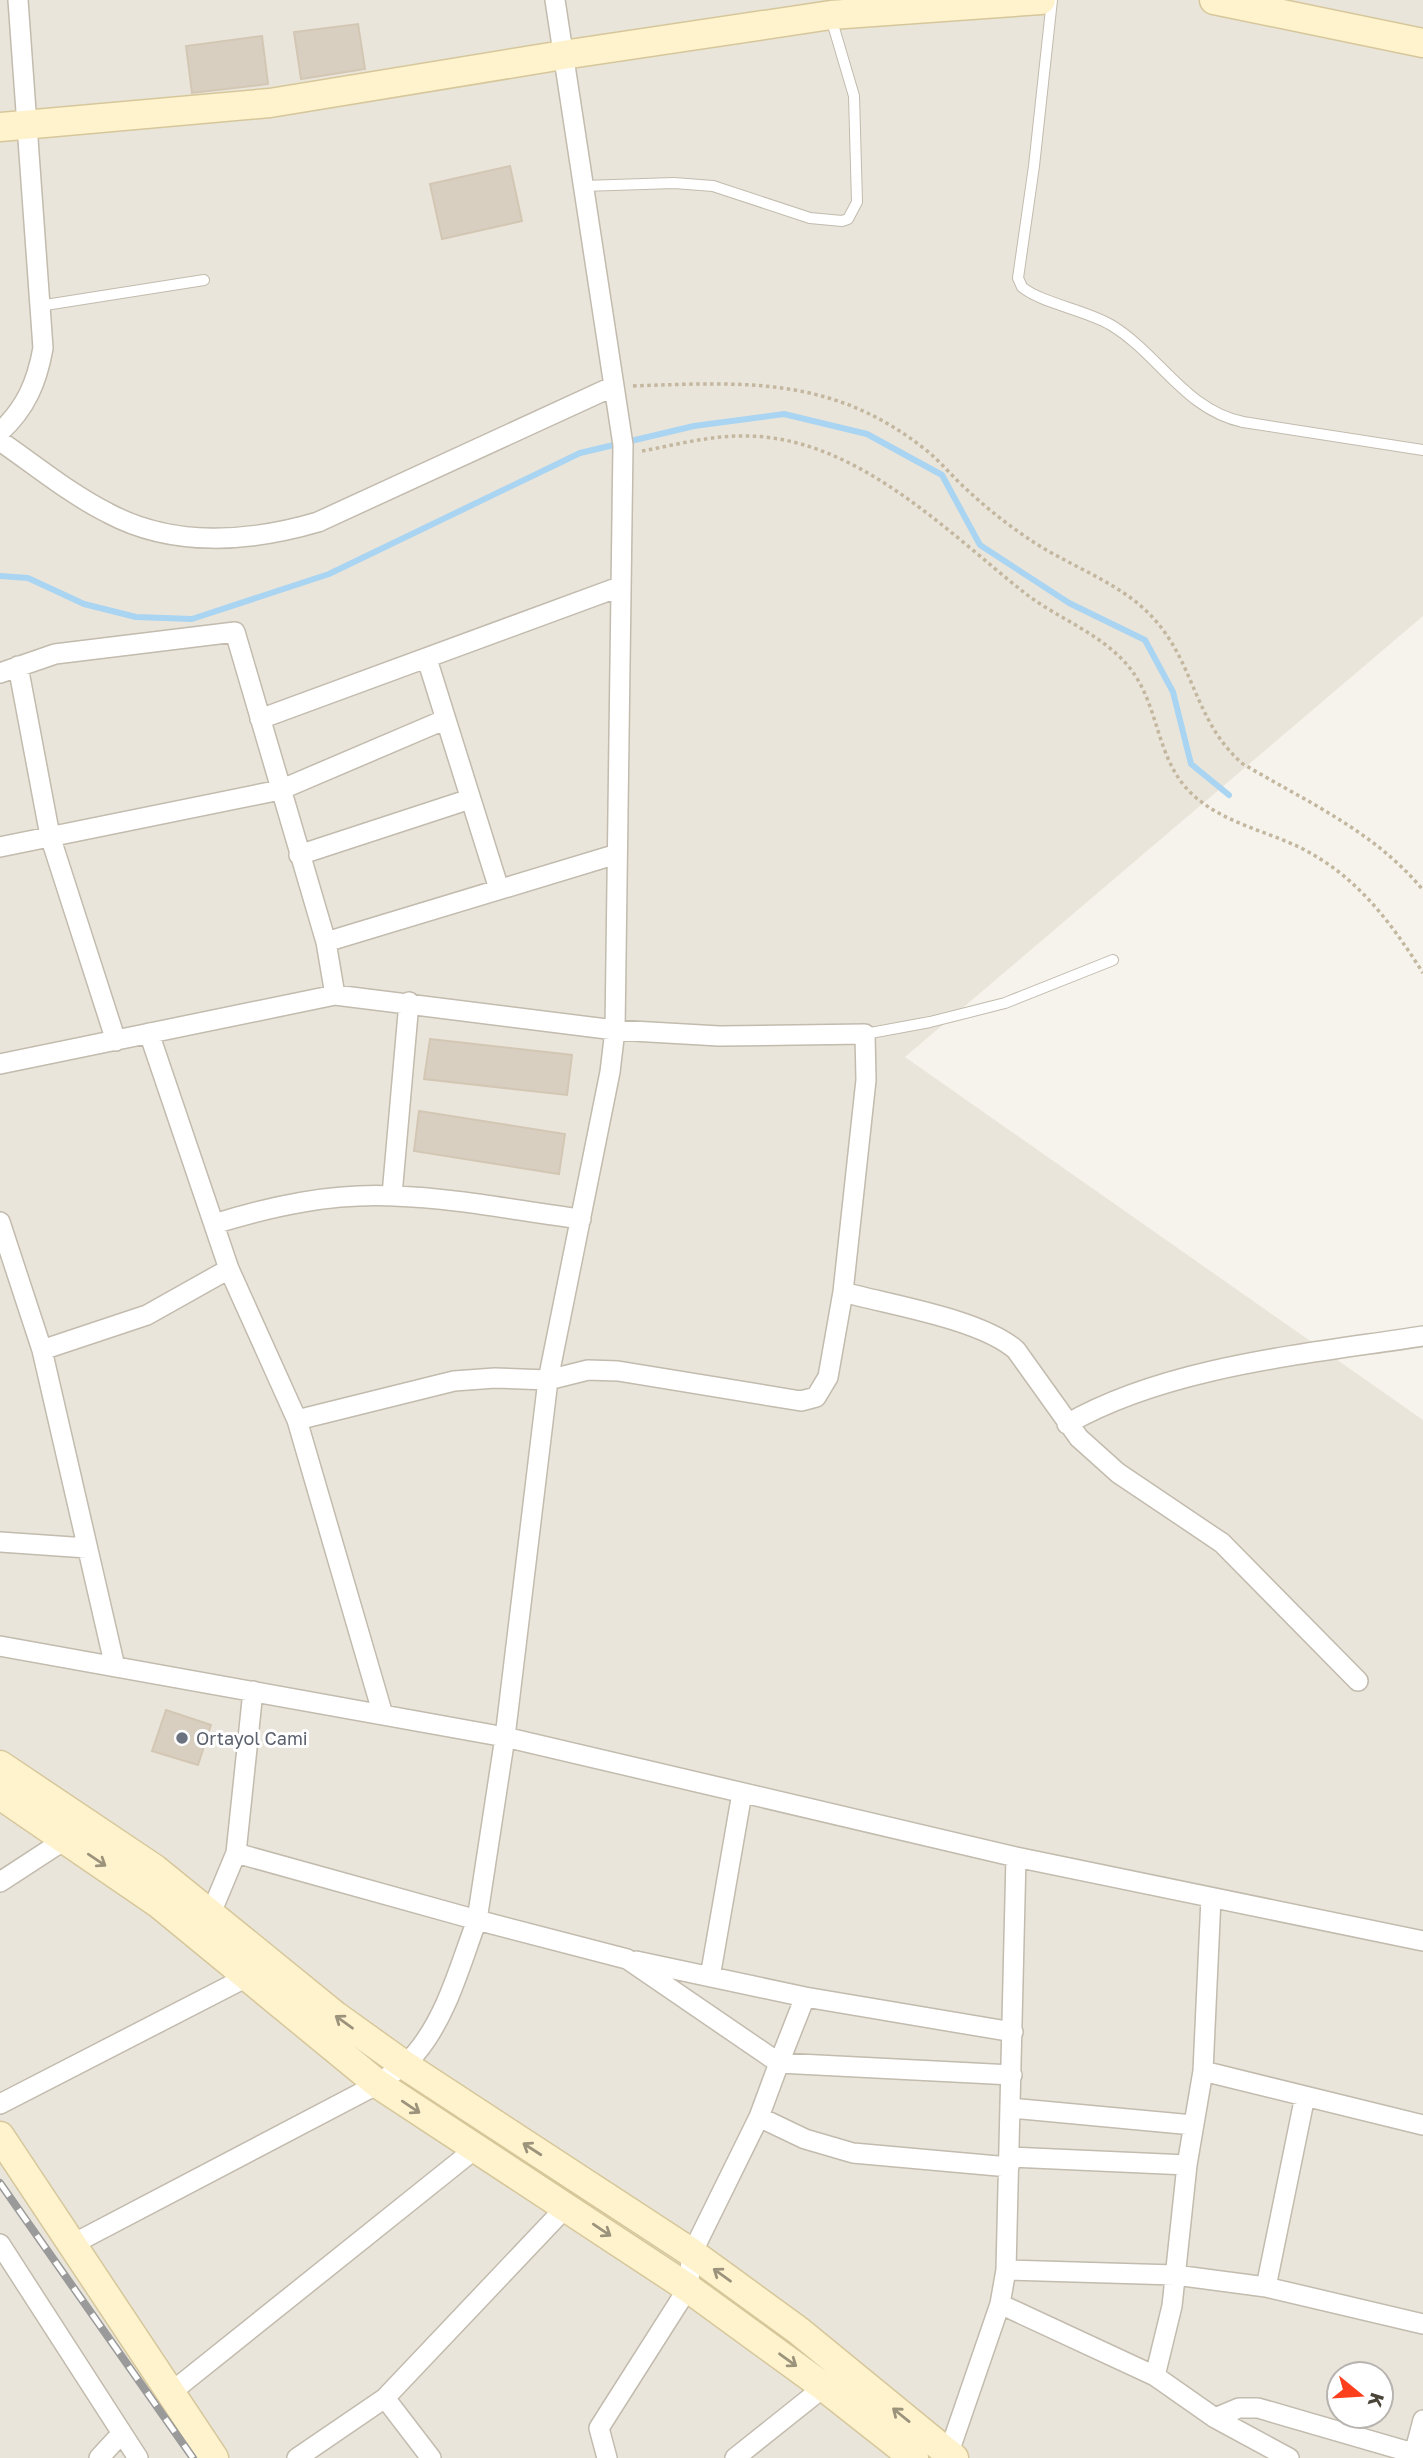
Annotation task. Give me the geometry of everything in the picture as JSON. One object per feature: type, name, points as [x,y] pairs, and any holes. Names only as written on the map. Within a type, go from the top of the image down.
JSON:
[{"type":"main road","points":[[13,126],[270,103],[831,15],[1041,0]]},
{"type":"main road","points":[[1214,0],[1423,43]]},
{"type":"main road","points":[[0,1765],[121,1845],[211,1913],[336,2016],[403,2064],[692,2253],[799,2332],[949,2457]]},
{"type":"main road","points":[[0,1795],[159,1904],[245,1978],[378,2084],[688,2288],[824,2387],[914,2458]]},
{"type":"main road","points":[[0,2136],[214,2458]]},
{"type":"street","points":[[0,432],[14,419],[29,397],[39,373],[43,348],[13,126],[18,0]]},
{"type":"street","points":[[71,2245],[378,2084],[414,2056],[435,2024],[477,1920],[505,1737],[548,1380],[610,1072],[615,1030],[619,587],[623,450],[555,0]]},
{"type":"street","points":[[0,441],[108,514],[156,531],[202,538],[245,538],[283,533],[318,522],[614,386]]},
{"type":"street","points":[[260,719],[619,587]]},
{"type":"street","points":[[116,1041],[50,836],[9,670],[55,654],[235,632],[326,942],[335,995]]},
{"type":"street","points":[[427,659],[499,889]]},
{"type":"street","points":[[0,847],[280,790],[444,719]]},
{"type":"street","points":[[299,855],[470,799]]},
{"type":"street","points":[[326,942],[617,854]]},
{"type":"street","points":[[0,1064],[335,995],[409,1002],[615,1030],[719,1035],[865,1034],[866,1080],[844,1292],[826,1384],[822,1391],[808,1400],[603,1369],[573,1372],[548,1380],[495,1378],[454,1381],[297,1420]]},
{"type":"street","points":[[392,1195],[409,1002]]},
{"type":"street","points":[[149,1033],[229,1269],[297,1420],[383,1715]]},
{"type":"street","points":[[214,1224],[287,1204],[325,1198],[392,1195],[581,1219]]},
{"type":"street","points":[[0,1222],[42,1350],[116,1667]]},
{"type":"street","points":[[42,1350],[147,1315],[229,1269]]},
{"type":"street","points":[[844,1292],[979,1329],[1005,1341],[1016,1350],[1067,1424],[1118,1473],[1200,1526],[1243,1561],[1358,1681]]},
{"type":"street","points":[[1067,1424],[1096,1408],[1146,1389],[1267,1360],[1423,1336]]},
{"type":"street","points":[[0,1542],[87,1548]]},
{"type":"street","points":[[0,1646],[505,1737],[1016,1857],[1423,1941]]},
{"type":"street","points":[[211,1913],[236,1853],[253,1691]]},
{"type":"street","points":[[710,1977],[741,1793]]},
{"type":"street","points":[[0,1882],[66,1839]]},
{"type":"street","points":[[236,1853],[627,1959],[805,1997],[1013,2032]]},
{"type":"street","points":[[949,2457],[1000,2304],[1006,2270],[1016,1857]]},
{"type":"street","points":[[1155,2376],[1166,2340],[1187,2165],[1203,2071],[1211,1898]]},
{"type":"street","points":[[627,1959],[779,2063],[1012,2075]]},
{"type":"street","points":[[0,2104],[245,1978]]},
{"type":"street","points":[[607,2458],[599,2428],[688,2288],[692,2253],[759,2117],[805,1997]]},
{"type":"street","points":[[1203,2071],[1423,2125]]},
{"type":"street","points":[[1266,2287],[1305,2096]]},
{"type":"street","points":[[1012,2108],[1193,2125]]},
{"type":"street","points":[[759,2117],[805,2139],[853,2153],[1009,2162],[1187,2165]]},
{"type":"street","points":[[169,2394],[475,2149]]},
{"type":"street","points":[[297,2458],[386,2398],[567,2206]]},
{"type":"street","points":[[0,2244],[138,2458]]},
{"type":"street","points":[[1006,2270],[1175,2275],[1266,2287],[1423,2324]]},
{"type":"street","points":[[1000,2304],[1155,2376],[1215,2418],[1289,2458]]},
{"type":"street","points":[[735,2458],[824,2387]]},
{"type":"street","points":[[386,2398],[431,2458]]},
{"type":"street","points":[[1215,2418],[1239,2408],[1258,2408],[1417,2455],[1423,2420]]},
{"type":"street","points":[[99,2458],[122,2433]]},
{"type":"lane","points":[[1052,0],[1034,166],[1018,278],[1022,287],[1085,311],[1114,327],[1147,353],[1194,400],[1216,414],[1243,422],[1423,450]]},
{"type":"lane","points":[[583,186],[693,183],[732,190],[810,218],[848,219],[858,202],[854,96],[831,15]]},
{"type":"lane","points":[[39,306],[204,280]]},
{"type":"lane","points":[[865,1034],[930,1022],[1005,1003],[1113,960]]},
{"type":"path","points":[[614,386],[729,383],[787,386],[841,400],[886,421],[930,452],[963,486],[1025,536],[1137,603],[1172,643],[1206,721],[1228,752],[1350,824],[1396,861],[1423,890]]},
{"type":"path","points":[[623,450],[721,437],[761,437],[804,444],[828,453],[883,482],[1035,601],[1117,654],[1144,691],[1165,756],[1191,793],[1224,816],[1300,848],[1341,873],[1378,907],[1423,974]]},
{"type":"shaded area","points":[[0,0],[1423,0],[1423,616],[905,1057],[1423,1420],[1423,2458],[0,2458]]},
{"type":"building","points":[[358,24],[365,69],[301,79],[294,32]]},
{"type":"building","points":[[262,36],[268,84],[192,93],[186,46]]},
{"type":"building","points":[[510,166],[522,221],[442,239],[430,184]]},
{"type":"building","points":[[430,1039],[572,1055],[567,1095],[424,1079]]},
{"type":"building","points":[[419,1111],[565,1134],[559,1174],[414,1151]]},
{"type":"building","name":"Ortayol Cami","points":[[166,1710],[211,1725],[198,1765],[152,1751]]},
{"type":"waterway","points":[[0,576],[28,578],[84,604],[136,617],[192,619],[329,574],[580,453],[694,426],[784,414],[867,434],[942,475],[980,545],[1069,603],[1145,640],[1173,692],[1191,764],[1229,795]]},
{"type":"railway","points":[[0,2183],[193,2458]]},
{"type":"place","name":"Ortayol Cami","points":[[182,1738]]}]
